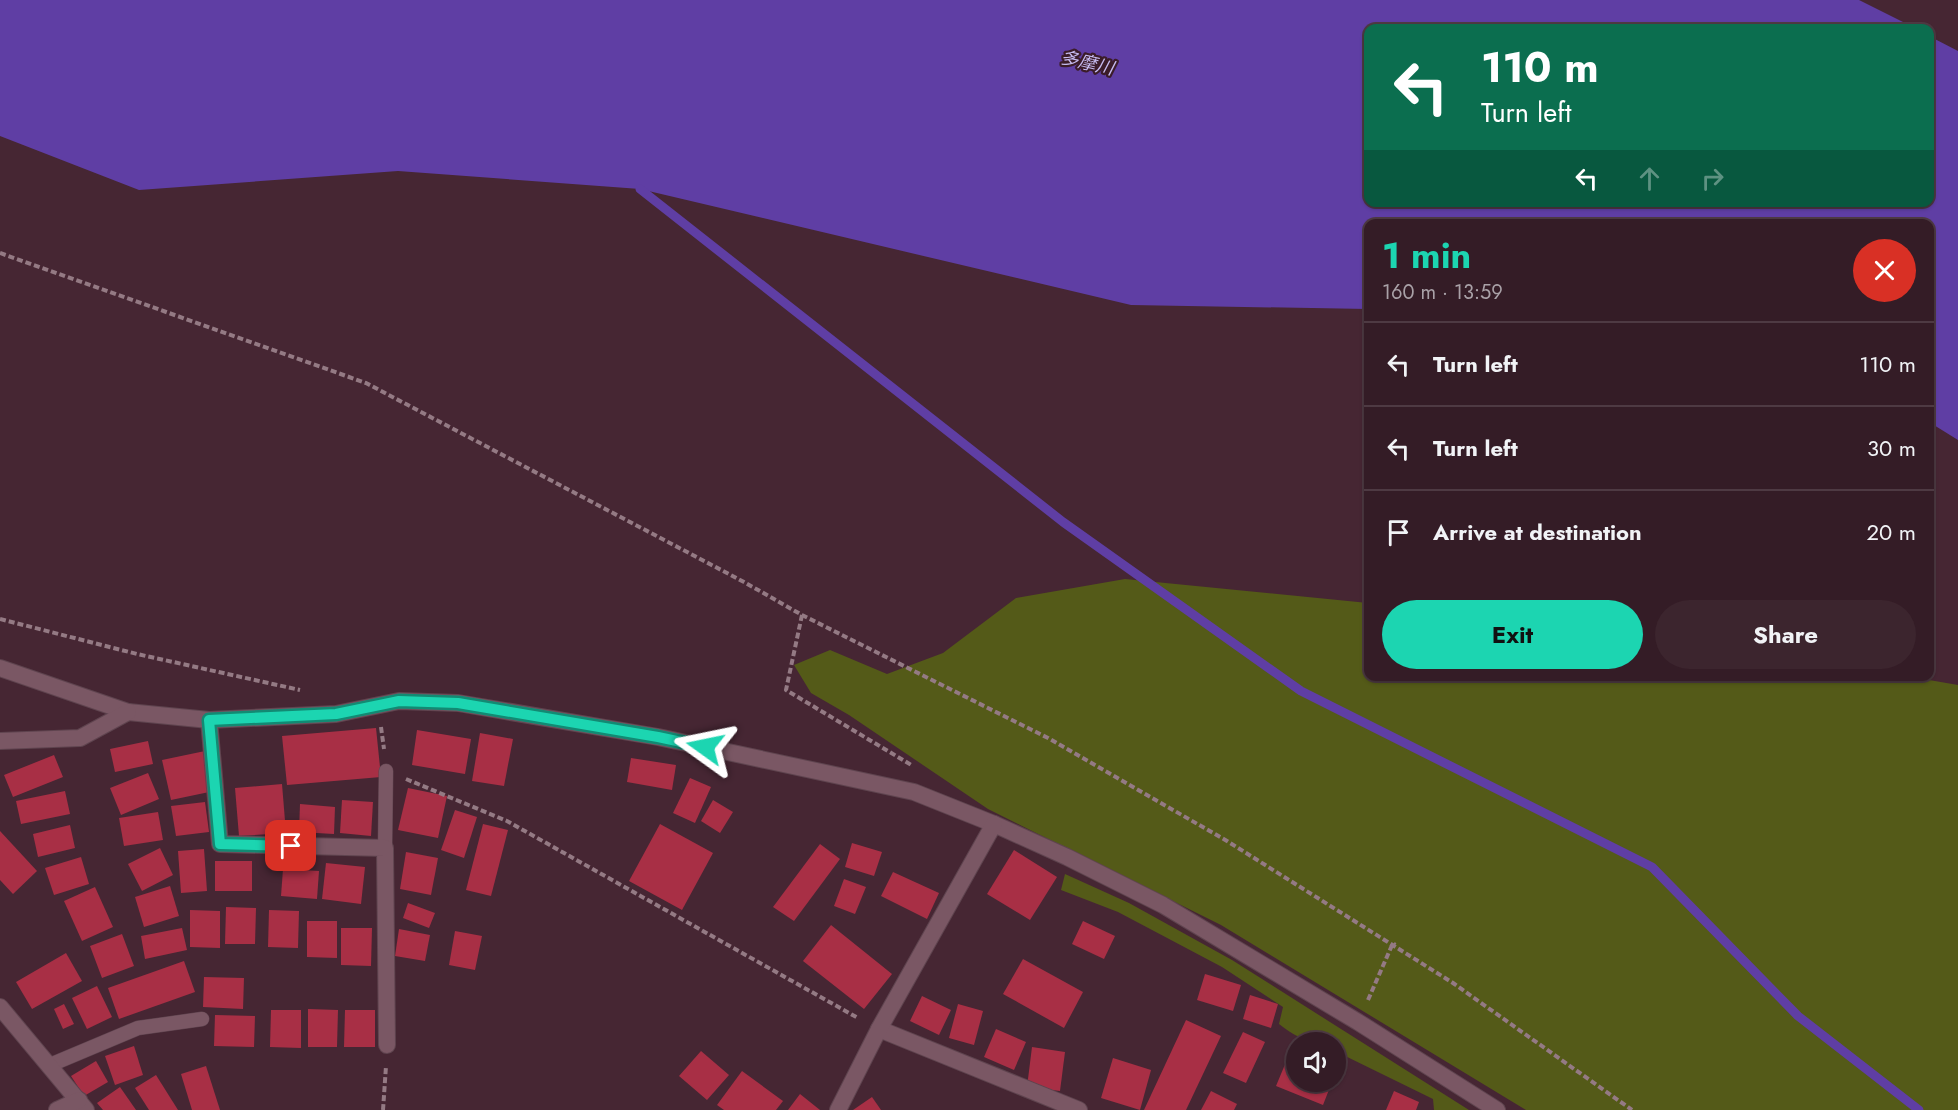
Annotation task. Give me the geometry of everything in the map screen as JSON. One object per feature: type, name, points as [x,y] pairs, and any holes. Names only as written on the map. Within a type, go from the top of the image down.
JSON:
[{"type":"street","points":[[0,668],[128,712],[209,720],[336,714],[399,701],[458,703],[658,737],[914,792],[994,824],[1067,857],[1163,905],[1358,1022],[1497,1110]]},
{"type":"street","points":[[0,741],[80,738],[128,712]]},
{"type":"street","points":[[209,720],[220,844],[385,848],[387,1045]]},
{"type":"street","points":[[838,1110],[879,1029],[994,824]]},
{"type":"street","points":[[0,1007],[82,1105],[57,1110]]},
{"type":"street","points":[[879,1029],[1079,1110]]},
{"type":"lane","points":[[385,848],[386,771]]},
{"type":"lane","points":[[50,1065],[138,1028],[202,1019]]},
{"type":"path","points":[[0,253],[366,383],[744,582],[802,615],[1048,738],[1227,842],[1393,944],[1453,983],[1632,1110]]},
{"type":"path","points":[[802,615],[786,690],[922,771]]},
{"type":"path","points":[[0,619],[137,654],[310,692]]},
{"type":"path","points":[[378,707],[386,771],[507,821],[879,1029]]},
{"type":"path","points":[[1358,1022],[1393,944]]},
{"type":"path","points":[[383,1110],[387,1045]]},
{"type":"green space","points":[[1125,579],[1364,603],[1364,681],[1934,681],[1958,685],[1958,1110],[1526,1110],[1221,925],[988,809],[849,715],[811,693],[794,665],[830,650],[887,674],[943,653],[1016,598]]},
{"type":"green space","points":[[1065,874],[1129,903],[1232,960],[1346,1032],[1290,1032],[1279,1024],[1283,1007],[1222,967],[1118,912],[1061,890]]},
{"type":"green space","points":[[1346,1032],[1469,1110],[1434,1110],[1433,1099],[1346,1056]]},
{"type":"water","name":"多摩川","points":[[0,0],[1859,0],[1907,24],[1364,24],[1364,207],[1934,207],[1934,39],[1958,51],[1958,440],[1934,425],[1934,219],[1364,219],[1364,309],[1131,305],[640,189],[398,171],[139,190],[0,136]]},
{"type":"building","points":[[376,728],[381,777],[287,785],[282,736]]},
{"type":"building","points":[[417,730],[471,739],[465,774],[412,765]]},
{"type":"building","points":[[480,733],[513,739],[504,786],[472,781]]},
{"type":"building","points":[[148,741],[153,764],[115,772],[110,749]]},
{"type":"building","points":[[205,751],[214,791],[171,800],[162,760]]},
{"type":"building","points":[[54,755],[63,777],[13,797],[4,775]]},
{"type":"building","points":[[631,758],[676,765],[672,790],[627,782]]},
{"type":"building","points":[[148,773],[159,799],[121,815],[110,788]]},
{"type":"building","points":[[690,778],[711,787],[695,823],[673,813]]},
{"type":"building","points":[[282,784],[286,833],[239,836],[235,788]]},
{"type":"building","points":[[408,788],[447,796],[438,838],[398,830]]},
{"type":"building","points":[[65,791],[70,814],[21,824],[16,801]]},
{"type":"building","points":[[342,800],[373,802],[371,836],[340,833]]},
{"type":"building","points":[[713,800],[733,812],[720,833],[701,821]]},
{"type":"building","points":[[205,802],[209,832],[176,836],[171,806]]},
{"type":"building","points":[[300,804],[335,807],[334,834],[299,832]]},
{"type":"building","points":[[455,810],[477,817],[464,858],[441,850]]},
{"type":"building","points":[[158,812],[163,840],[124,846],[119,818]]},
{"type":"building","points":[[483,824],[508,830],[491,896],[466,890]]},
{"type":"building","points":[[660,824],[713,853],[682,910],[629,881]]},
{"type":"building","points":[[70,825],[75,848],[38,857],[33,834]]},
{"type":"building","points":[[0,831],[37,871],[13,894],[0,880]]},
{"type":"building","points":[[852,843],[882,852],[874,876],[845,867]]},
{"type":"building","points":[[820,844],[840,859],[794,921],[773,907]]},
{"type":"building","points":[[160,848],[173,875],[142,891],[128,864]]},
{"type":"building","points":[[204,849],[207,891],[181,893],[178,851]]},
{"type":"building","points":[[1014,850],[1057,877],[1030,920],[987,894]]},
{"type":"building","points":[[406,852],[438,858],[431,895],[400,889]]},
{"type":"building","points":[[81,857],[89,884],[54,895],[45,868]]},
{"type":"building","points":[[215,861],[252,861],[252,891],[215,891]]},
{"type":"building","points":[[326,863],[365,867],[361,904],[322,899]]},
{"type":"building","points":[[283,869],[319,871],[317,899],[281,896]]},
{"type":"building","points":[[893,872],[939,893],[927,919],[881,896]]},
{"type":"building","points":[[844,879],[866,887],[855,914],[834,906]]},
{"type":"building","points":[[170,886],[179,916],[144,927],[135,897]]},
{"type":"building","points":[[95,887],[113,927],[82,941],[64,901]]},
{"type":"building","points":[[408,903],[435,913],[429,928],[403,918]]},
{"type":"building","points":[[226,907],[256,908],[255,944],[225,944]]},
{"type":"building","points":[[190,910],[220,911],[220,948],[190,947]]},
{"type":"building","points":[[269,910],[299,911],[298,948],[268,947]]},
{"type":"building","points":[[307,921],[337,921],[337,958],[307,957]]},
{"type":"building","points":[[1083,921],[1115,936],[1104,959],[1072,944]]},
{"type":"building","points":[[831,925],[892,974],[864,1009],[803,961]]},
{"type":"building","points":[[182,928],[187,950],[145,959],[141,936]]},
{"type":"building","points":[[341,928],[372,928],[371,966],[341,965]]},
{"type":"building","points":[[399,929],[430,935],[425,961],[395,956]]},
{"type":"building","points":[[455,931],[482,936],[475,970],[449,965]]},
{"type":"building","points":[[122,934],[134,966],[102,978],[90,946]]},
{"type":"building","points":[[66,953],[82,981],[32,1009],[16,982]]},
{"type":"building","points":[[1023,959],[1083,992],[1064,1028],[1003,994]]},
{"type":"building","points":[[184,961],[195,992],[119,1019],[108,988]]},
{"type":"building","points":[[1205,974],[1241,985],[1233,1011],[1197,1000]]},
{"type":"building","points":[[204,977],[244,978],[243,1009],[203,1007]]},
{"type":"building","points":[[97,986],[112,1017],[87,1029],[72,998]]},
{"type":"building","points":[[1250,995],[1278,1004],[1271,1028],[1243,1019]]},
{"type":"building","points":[[922,996],[951,1010],[939,1035],[910,1021]]},
{"type":"building","points":[[64,1004],[74,1024],[63,1029],[54,1009]]},
{"type":"building","points":[[958,1004],[983,1011],[974,1045],[949,1038]]},
{"type":"building","points":[[308,1009],[338,1010],[337,1047],[308,1047]]},
{"type":"building","points":[[271,1010],[301,1010],[301,1048],[270,1047]]},
{"type":"building","points":[[345,1010],[375,1010],[375,1047],[344,1047]]},
{"type":"building","points":[[215,1015],[255,1016],[254,1047],[214,1046]]},
{"type":"building","points":[[1186,1020],[1221,1036],[1186,1110],[1144,1110]]},
{"type":"building","points":[[996,1029],[1026,1042],[1014,1070],[984,1057]]},
{"type":"building","points":[[1243,1032],[1265,1042],[1246,1083],[1223,1073]]},
{"type":"building","points":[[134,1046],[143,1075],[115,1085],[105,1056]]},
{"type":"building","points":[[1032,1047],[1065,1052],[1060,1091],[1027,1087]]},
{"type":"building","points":[[701,1051],[729,1075],[707,1100],[679,1076]]},
{"type":"building","points":[[1113,1058],[1151,1070],[1140,1110],[1101,1098]]},
{"type":"building","points":[[96,1061],[108,1082],[84,1096],[71,1076]]},
{"type":"building","points":[[1286,1062],[1286,1090],[1276,1086]]},
{"type":"building","points":[[206,1066],[220,1110],[192,1110],[181,1074]]},
{"type":"building","points":[[742,1071],[783,1101],[776,1110],[724,1110],[717,1105]]},
{"type":"building","points":[[156,1075],[178,1110],[149,1110],[135,1088]]},
{"type":"building","points":[[120,1087],[136,1110],[103,1110],[97,1103]]},
{"type":"building","points":[[1211,1091],[1237,1104],[1234,1110],[1201,1110]]},
{"type":"building","points":[[1394,1091],[1419,1102],[1416,1110],[1386,1110]]},
{"type":"building","points":[[1291,1092],[1328,1092],[1323,1105]]},
{"type":"building","points":[[800,1094],[820,1110],[788,1110]]},
{"type":"building","points":[[872,1097],[881,1110],[853,1110]]},
{"type":"waterway","points":[[640,189],[1063,522],[1301,691],[1652,867],[1798,1016],[1919,1110]]},
{"type":"route","points":[[291,846],[220,844],[209,720],[336,714],[399,701],[458,703],[705,747]]}]
